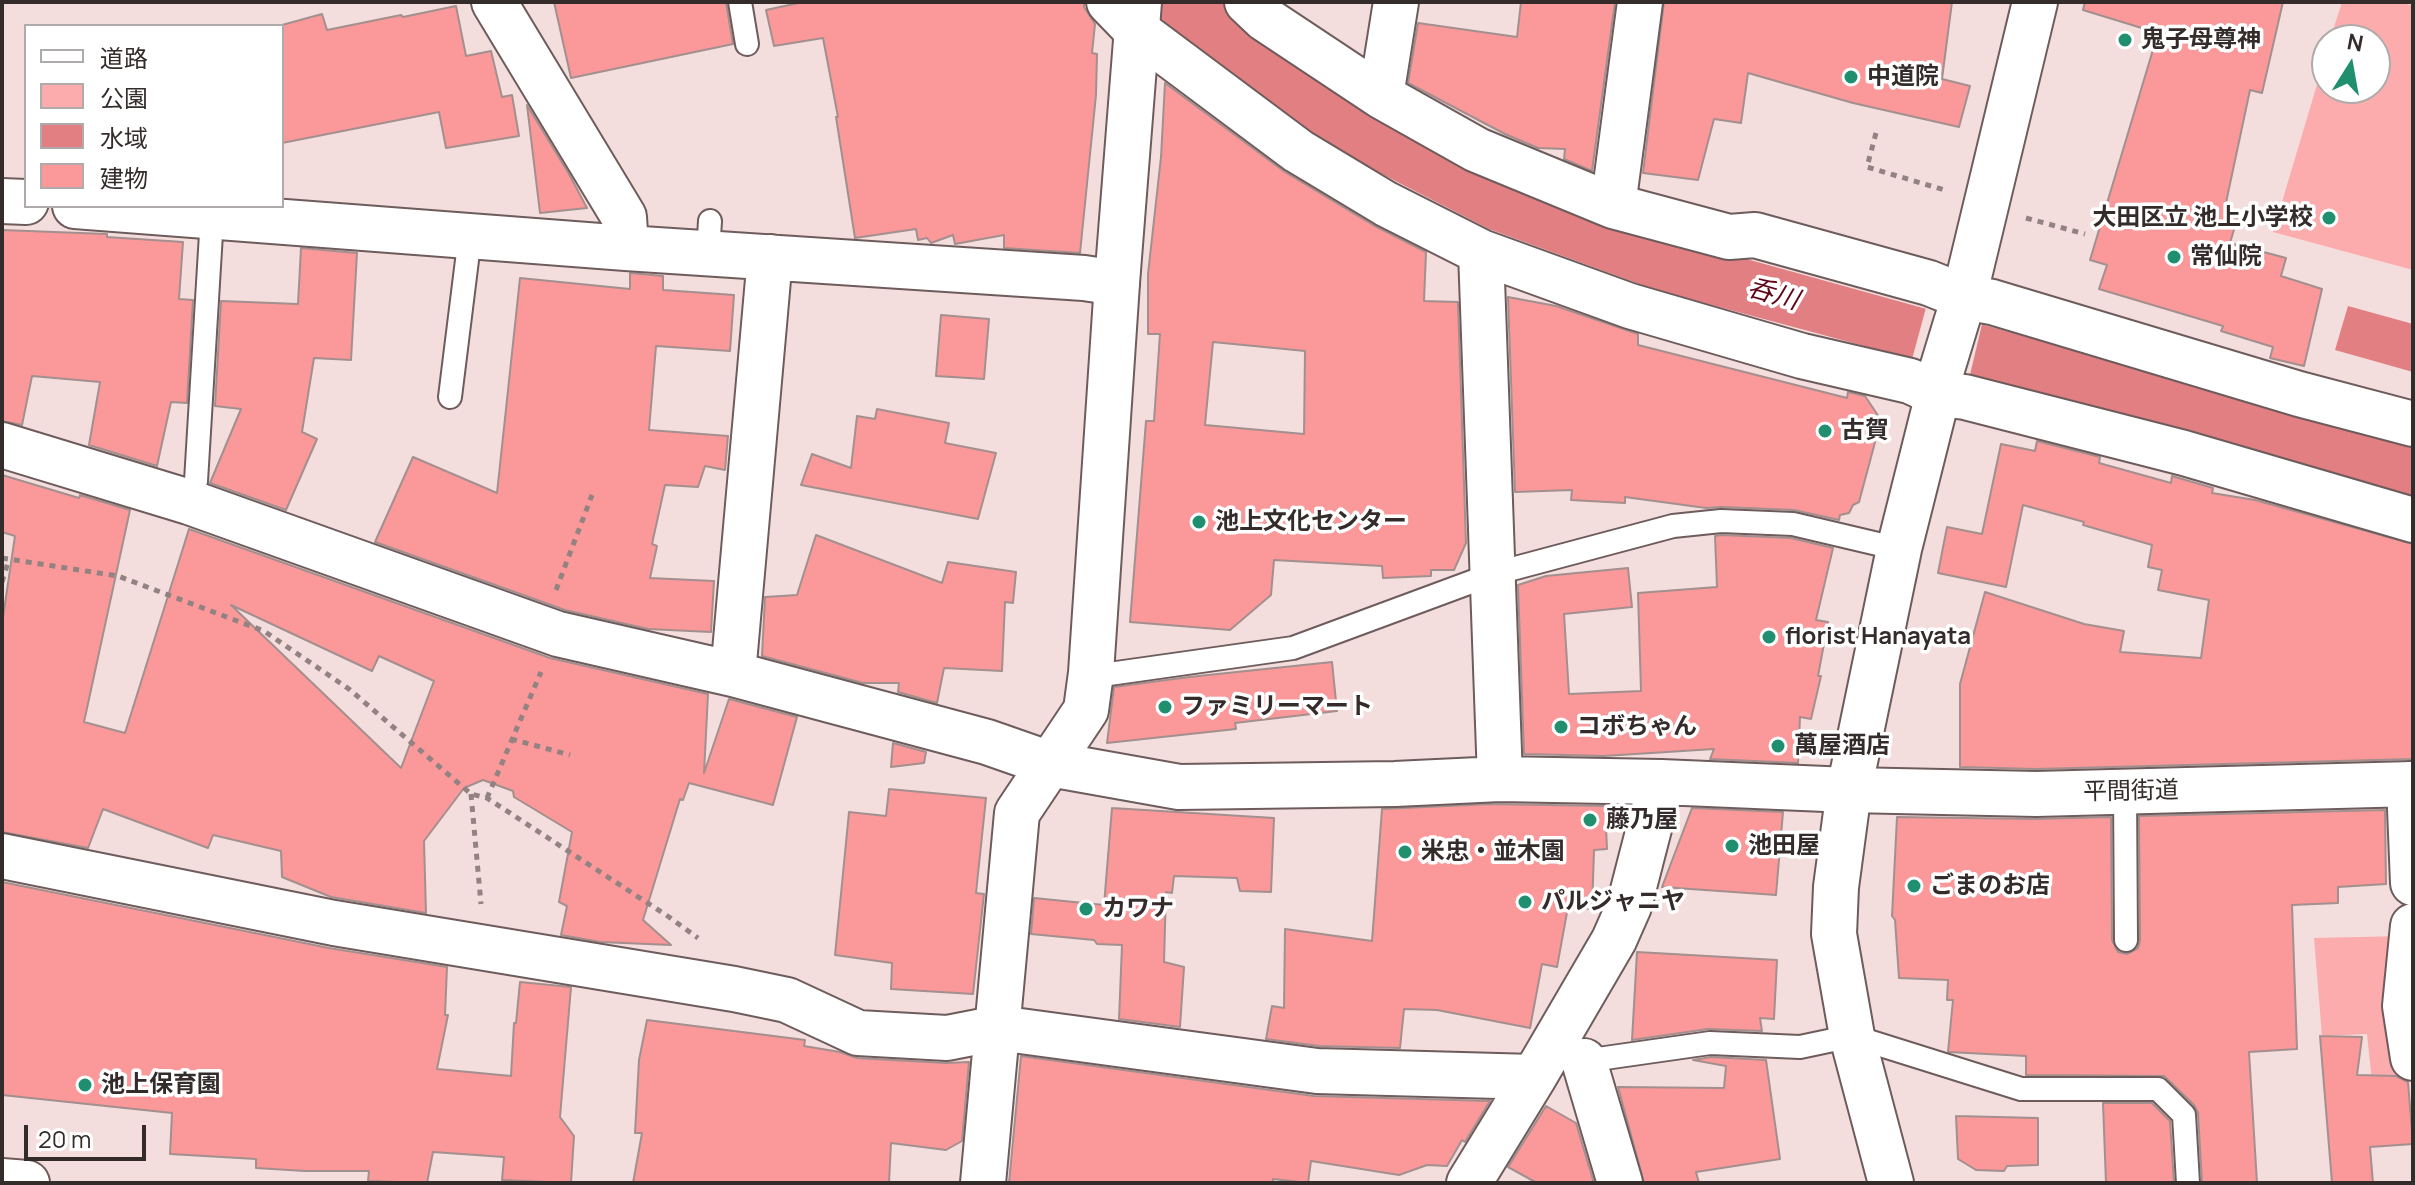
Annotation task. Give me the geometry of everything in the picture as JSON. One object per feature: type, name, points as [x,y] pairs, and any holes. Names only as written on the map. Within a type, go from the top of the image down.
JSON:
[{"type":"street","points":[[494,2],[624,217],[626,248]]},
{"type":"street","points":[[1247,2],[1265,19],[1381,96],[1477,150],[1613,206],[1729,237],[1755,235],[1929,283],[1962,304],[1992,302],[2299,394],[2413,424]]},
{"type":"street","points":[[1381,96],[1396,2]]},
{"type":"street","points":[[1613,206],[1640,2]]},
{"type":"street","points":[[1891,1183],[1852,1036],[1834,934],[1836,887],[1849,790],[1899,549],[2035,2]]},
{"type":"street","points":[[1130,13],[1298,151],[1386,204],[1481,252],[1630,306],[1802,356],[1938,386],[1965,397],[2184,453],[2413,520]]},
{"type":"street","points":[[983,1183],[1017,813],[1086,710],[1091,673],[1117,283],[1130,13]]},
{"type":"street","points":[[2,201],[24,202]]},
{"type":"street","points":[[120,208],[236,214],[626,248],[709,237],[792,250],[1117,283]]},
{"type":"street","points":[[733,674],[792,250]]},
{"type":"street","points":[[1481,252],[1500,779]]},
{"type":"street","name":"平間街道","points":[[2,445],[189,502],[550,631],[733,674],[987,742],[1050,764],[1179,787],[1323,793],[1395,784],[1500,779],[2036,794],[2411,784]]},
{"type":"street","points":[[1469,1183],[1534,1077],[1570,1049],[1629,906],[1661,782]]},
{"type":"street","points":[[2411,784],[2413,883]]},
{"type":"street","points":[[2,856],[334,923],[734,989],[787,1000],[858,1033],[947,1038],[998,1028],[1317,1071],[1534,1077]]},
{"type":"street","points":[[2413,926],[2405,1006],[2413,1058]]},
{"type":"street","points":[[1570,1049],[1620,1183]]},
{"type":"street","points":[[2,1181],[27,1183]]},
{"type":"lane","points":[[740,2],[747,44]]},
{"type":"lane","points":[[189,502],[196,481],[236,214]]},
{"type":"lane","points":[[450,397],[470,236]]},
{"type":"lane","points":[[1091,673],[1109,674],[1293,648],[1493,574],[1673,526],[1721,521],[1793,524],[1899,549]]},
{"type":"lane","points":[[2125,792],[2126,940]]},
{"type":"lane","points":[[1570,1049],[1710,1043],[1800,1047],[1852,1036],[2021,1089],[2158,1089],[2184,1115],[2188,1183]]},
{"type":"path","points":[[1876,133],[1867,167],[1957,194]]},
{"type":"path","points":[[2021,217],[2085,234]]},
{"type":"path","points":[[487,798],[550,631],[592,495]]},
{"type":"path","points":[[2,582],[6,558],[118,576],[264,631],[349,689],[471,794],[487,798],[704,942]]},
{"type":"path","points":[[511,739],[570,755]]},
{"type":"path","points":[[471,794],[485,948]]},
{"type":"green space","points":[[2342,2],[2401,2],[2413,6],[2413,270],[2273,232],[2311,104],[2391,104],[2391,24],[2335,24]]},
{"type":"green space","points":[[2405,936],[2406,1077],[2372,1082],[2367,1034],[2322,1036],[2314,938]]},
{"type":"water","name":"呑川","points":[[1130,2],[1225,2],[1678,240],[2413,444],[2413,497],[1656,290],[1489,229],[1343,154],[1236,89]]},
{"type":"water","points":[[2348,306],[2413,324],[2413,372],[2335,350]]},
{"type":"pier","points":[[1927,304],[1983,320],[1969,379],[1911,363]]},
{"type":"building","points":[[554,2],[726,2],[733,44],[571,78]]},
{"type":"building","points":[[803,2],[1084,2],[1095,24],[1092,53],[1097,54],[1096,95],[1080,253],[1004,248],[1004,235],[955,244],[953,235],[931,243],[927,238],[918,240],[916,229],[855,238],[823,38],[774,46],[766,10]]},
{"type":"building","points":[[1521,2],[1615,2],[1592,171],[1564,159],[1565,149],[1538,148],[1408,83],[1418,23],[1517,37]]},
{"type":"building","points":[[1664,2],[1952,2],[1942,79],[1970,86],[1959,127],[1853,103],[1748,73],[1741,123],[1714,119],[1698,180],[1643,173]]},
{"type":"building","points":[[2085,2],[2283,2],[2262,93],[2250,90],[2224,212],[2238,216],[2230,243],[2286,258],[2281,276],[2322,289],[2304,366],[2270,358],[2273,347],[2221,331],[2223,326],[2099,289],[2107,265],[2090,260],[2158,33],[2083,10]]},
{"type":"building","points":[[456,6],[466,56],[491,51],[502,97],[512,95],[519,136],[446,148],[439,112],[284,143],[284,24],[322,14],[327,30]]},
{"type":"building","points":[[1165,83],[1285,172],[1373,225],[1426,252],[1424,301],[1458,302],[1466,543],[1454,570],[1431,570],[1431,576],[1383,578],[1382,566],[1274,560],[1271,595],[1230,630],[1130,622],[1146,421],[1154,421],[1160,334],[1148,334],[1148,274],[1161,157]],"holes":[[[1213,342],[1305,351],[1304,434],[1205,425]]]},
{"type":"building","points":[[527,105],[569,174],[587,208],[540,213]]},
{"type":"building","points":[[2,230],[107,234],[107,237],[183,242],[179,299],[193,300],[187,403],[171,402],[157,466],[89,445],[100,382],[32,376],[22,425],[2,421]]},
{"type":"building","points":[[301,248],[357,253],[351,360],[314,358],[302,432],[317,439],[286,510],[210,483],[241,409],[215,406],[221,301],[298,304]]},
{"type":"building","points":[[630,273],[663,276],[663,290],[734,295],[730,351],[656,346],[649,430],[728,436],[725,470],[705,466],[698,487],[665,485],[652,544],[657,546],[650,578],[714,581],[711,632],[648,629],[565,610],[375,542],[413,457],[497,493],[520,278],[630,289]]},
{"type":"building","points":[[1508,297],[1556,306],[1638,334],[1638,345],[1847,398],[1848,392],[1865,396],[1881,420],[1859,502],[1853,505],[1849,513],[1840,515],[1839,520],[1794,510],[1706,508],[1625,497],[1625,503],[1571,500],[1572,490],[1515,492]]},
{"type":"building","points":[[941,315],[989,319],[984,379],[936,376]]},
{"type":"building","points":[[877,409],[949,423],[945,443],[996,453],[978,519],[801,485],[812,454],[851,468],[857,416],[875,419]]},
{"type":"building","points":[[2037,441],[2100,457],[2099,463],[2171,483],[2172,476],[2213,488],[2212,493],[2255,500],[2413,544],[2413,759],[2036,769],[1960,767],[1960,684],[1985,592],[2084,624],[2124,631],[2120,652],[2201,658],[2209,600],[2158,590],[2162,570],[2148,567],[2152,545],[2083,525],[2084,522],[2023,505],[2006,587],[1938,573],[1947,527],[1982,534],[2001,444],[2035,451]]},
{"type":"building","points":[[2,475],[130,510],[84,722],[125,733],[189,529],[550,658],[708,694],[704,773],[729,699],[797,717],[773,805],[689,783],[683,800],[680,799],[643,920],[671,945],[600,942],[561,935],[567,906],[559,902],[572,832],[514,797],[513,791],[483,780],[464,788],[424,841],[426,913],[331,897],[282,877],[281,851],[213,835],[208,848],[103,809],[88,848],[2,832],[2,624],[15,536],[2,532]],"holes":[[[231,605],[372,671],[379,656],[434,681],[401,768]]]},
{"type":"building","points":[[816,535],[942,583],[948,562],[1016,572],[1013,603],[1005,602],[1002,671],[944,668],[937,703],[898,692],[899,683],[863,683],[762,656],[765,597],[797,595]]},
{"type":"building","points":[[1715,536],[1791,538],[1833,548],[1816,620],[1828,622],[1818,676],[1821,676],[1811,719],[1800,717],[1798,763],[1710,759],[1714,749],[1604,756],[1524,754],[1518,585],[1546,576],[1628,568],[1632,607],[1564,614],[1569,694],[1641,691],[1638,593],[1717,587]]},
{"type":"building","points":[[1332,662],[1337,711],[1235,723],[1236,729],[1107,743],[1114,687]]},
{"type":"building","points":[[893,743],[926,752],[924,763],[891,767]]},
{"type":"building","points":[[889,789],[986,798],[976,893],[984,894],[973,994],[891,989],[892,963],[835,955],[849,812],[886,816]]},
{"type":"building","points":[[1490,804],[1605,806],[1607,849],[1594,850],[1592,909],[1568,907],[1557,967],[1542,964],[1530,1028],[1437,1010],[1404,1009],[1400,1048],[1319,1046],[1266,1039],[1272,1006],[1284,1008],[1285,929],[1372,941],[1382,809]]},
{"type":"building","points":[[1112,808],[1274,818],[1271,892],[1240,891],[1237,878],[1174,876],[1172,893],[1166,892],[1164,962],[1184,967],[1180,1027],[1119,1019],[1122,945],[1031,934],[1034,898],[1104,905]]},
{"type":"building","points":[[1692,808],[1783,812],[1776,895],[1662,887]]},
{"type":"building","points":[[2385,810],[2386,884],[2338,887],[2338,903],[2292,905],[2297,1049],[2249,1052],[2257,1183],[2202,1183],[2198,1113],[2194,1105],[2164,1076],[2026,1075],[2026,1056],[1948,1052],[1953,1000],[1947,1000],[1948,980],[1899,978],[1895,920],[1892,916],[1897,817],[2111,817],[2112,940],[2118,952],[2127,954],[2138,948],[2140,940],[2139,816]]},
{"type":"building","points":[[2,882],[329,948],[447,967],[445,1015],[448,1015],[437,1069],[511,1076],[520,982],[571,987],[560,1117],[574,1136],[571,1183],[502,1180],[504,1157],[433,1152],[427,1183],[368,1181],[369,1171],[256,1168],[256,1159],[170,1154],[172,1113],[2,1095]]},
{"type":"building","points":[[1637,952],[1777,960],[1774,1019],[1760,1018],[1762,1031],[1708,1029],[1632,1040]]},
{"type":"building","points":[[647,1020],[805,1040],[804,1046],[857,1058],[969,1062],[962,1141],[946,1150],[891,1143],[889,1183],[633,1183],[642,1133],[635,1133],[639,1060]]},
{"type":"building","points":[[2320,1036],[2362,1037],[2357,1075],[2396,1076],[2408,1082],[2413,1144],[2370,1147],[2373,1183],[2332,1183]]},
{"type":"building","points":[[1021,1056],[1314,1096],[1490,1101],[1447,1166],[1427,1165],[1399,1175],[1311,1161],[1308,1183],[1273,1179],[1273,1183],[1009,1183]]},
{"type":"building","points":[[1711,1057],[1766,1060],[1780,1159],[1696,1172],[1699,1183],[1644,1183],[1618,1087],[1724,1088],[1726,1066],[1693,1060]]},
{"type":"building","points":[[2103,1103],[2152,1103],[2170,1121],[2174,1183],[2106,1183]]},
{"type":"building","points":[[1546,1106],[1576,1123],[1594,1183],[1537,1183],[1508,1167]]},
{"type":"building","points":[[1956,1116],[2038,1118],[2038,1165],[2007,1166],[2004,1171],[1976,1170],[1958,1159]]},
{"type":"place","name":"鬼子母尊神","points":[[2125,40]]},
{"type":"place","name":"中道院","points":[[1851,77]]},
{"type":"place","name":"大田区立 池上小学校","points":[[2329,218]]},
{"type":"place","name":"常仙院","points":[[2174,257]]},
{"type":"place","name":"古賀","points":[[1825,431]]},
{"type":"place","name":"池上文化センター","points":[[1199,522]]},
{"type":"place","name":"florist Hanayata","points":[[1769,637]]},
{"type":"place","name":"ファミリーマート","points":[[1165,707]]},
{"type":"place","name":"コボちゃん","points":[[1561,727]]},
{"type":"place","name":"萬屋酒店","points":[[1778,746]]},
{"type":"place","name":"藤乃屋","points":[[1590,820]]},
{"type":"place","name":"池田屋","points":[[1732,846]]},
{"type":"place","name":"米忠・並木園","points":[[1405,852]]},
{"type":"place","name":"ごまのお店","points":[[1914,886]]},
{"type":"place","name":"パルジャニヤ","points":[[1525,902]]},
{"type":"place","name":"カワナ","points":[[1086,909]]},
{"type":"place","name":"池上保育園","points":[[85,1085]]}]
